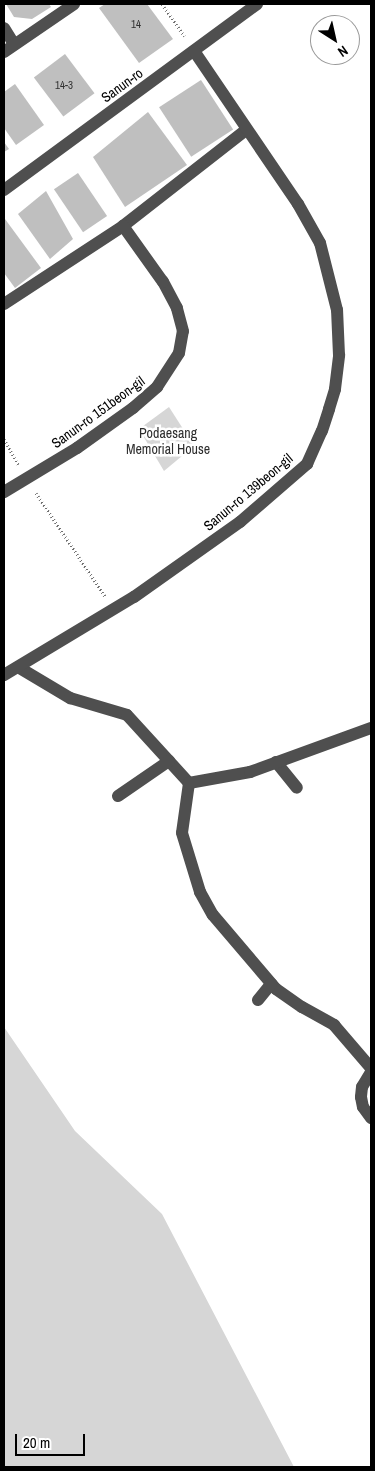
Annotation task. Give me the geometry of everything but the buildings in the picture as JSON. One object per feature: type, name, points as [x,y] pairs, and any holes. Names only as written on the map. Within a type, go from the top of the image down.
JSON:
[{"type":"street","points":[[4,28],[9,48],[74,4]]},
{"type":"street","name":"Sanun-ro","points":[[4,190],[257,4]]},
{"type":"street","name":"Sanun-ro 139beon-gil","points":[[4,675],[114,609],[240,522],[307,464],[322,431],[335,389],[338,355],[337,310],[320,244],[298,204],[194,51]]},
{"type":"street","points":[[4,304],[123,226],[246,130]]},
{"type":"street","name":"Sanun-ro 151beon-gil","points":[[4,492],[27,480],[77,448],[134,408],[157,387],[179,353],[183,331],[177,308],[163,282],[123,226]]},
{"type":"street","points":[[18,667],[70,698],[127,715],[189,783]]},
{"type":"street","points":[[189,783],[250,772],[371,728]]},
{"type":"street","points":[[118,796],[169,762]]},
{"type":"street","points":[[276,762],[297,788]]},
{"type":"street","points":[[189,783],[182,833],[200,892],[228,935],[271,984],[302,1008],[334,1025],[371,1068]]},
{"type":"street","points":[[258,1000],[271,984]]},
{"type":"street","points":[[371,1072],[362,1087],[361,1096],[363,1106],[371,1118]]},
{"type":"path","points":[[162,4],[194,51]]},
{"type":"path","points":[[4,439],[27,480],[114,609]]},
{"type":"green space","name":"Podaesang Memorial House","points":[[169,407],[194,446],[164,471],[139,429]]},
{"type":"green space","points":[[4,1027],[75,1131],[162,1214],[294,1467],[4,1467]]}]
